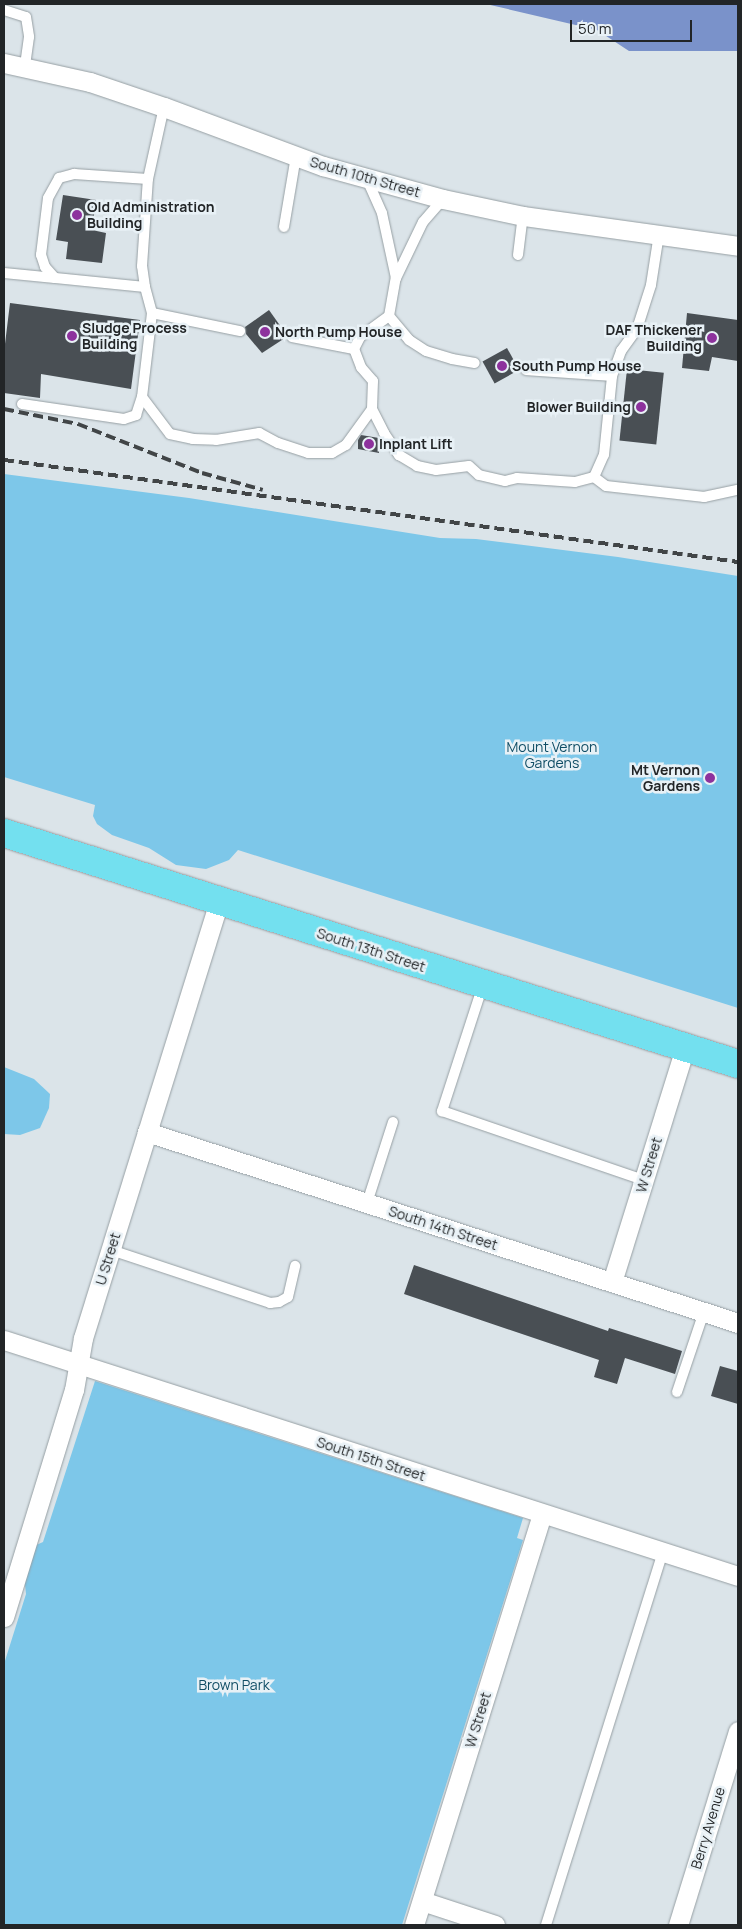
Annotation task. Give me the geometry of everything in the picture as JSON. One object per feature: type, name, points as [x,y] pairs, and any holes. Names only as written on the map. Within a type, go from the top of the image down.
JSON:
[{"type":"main road","name":"South 13th Street","points":[[4,833],[738,1064]]},
{"type":"street","name":"South 10th Street","points":[[4,63],[25,66],[90,82],[164,106],[296,156],[367,180],[523,216],[738,246]]},
{"type":"street","name":"U Street","points":[[4,1617],[74,1390],[83,1338],[219,902]]},
{"type":"street","name":"W Street","points":[[612,1282],[685,1047]]},
{"type":"street","name":"South 14th Street","points":[[147,1132],[738,1323]]},
{"type":"street","name":"South 15th Street","points":[[4,1340],[738,1576]]},
{"type":"street","name":"W Street","points":[[414,1925],[542,1514]]},
{"type":"street","name":"Berry Avenue","points":[[678,1925],[738,1731]]},
{"type":"street","points":[[422,1901],[495,1925]]},
{"type":"lane","points":[[4,10],[26,17],[29,37],[25,66]]},
{"type":"lane","points":[[22,404],[124,419],[136,415],[142,397],[152,313],[144,287],[142,266],[148,179],[164,106]]},
{"type":"lane","points":[[284,227],[296,156]]},
{"type":"lane","points":[[55,278],[45,267],[40,255],[48,198],[59,178],[74,174],[148,179]]},
{"type":"lane","points":[[367,180],[382,213],[396,278]]},
{"type":"lane","points":[[444,199],[423,222],[396,278],[389,316],[360,337],[354,350],[362,367],[373,382],[372,409],[384,433],[399,455],[418,466],[436,470],[469,466],[479,475],[505,482],[517,478],[575,482],[594,478],[606,486],[704,497],[738,490]]},
{"type":"lane","points":[[518,255],[523,216]]},
{"type":"lane","points":[[594,478],[604,455],[612,376],[621,351],[637,329],[651,285],[658,234]]},
{"type":"lane","points":[[4,272],[144,287]]},
{"type":"lane","points":[[152,313],[240,331]]},
{"type":"lane","points":[[389,316],[409,340],[426,350],[452,359],[475,363]]},
{"type":"lane","points":[[292,337],[354,350]]},
{"type":"lane","points":[[526,370],[612,376]]},
{"type":"lane","points":[[142,397],[170,434],[192,439],[216,440],[259,433],[278,443],[308,453],[332,453],[346,445],[372,409]]},
{"type":"lane","points":[[483,985],[442,1111],[644,1180]]},
{"type":"lane","points":[[367,1203],[393,1122]]},
{"type":"lane","points":[[111,1250],[270,1303],[279,1302],[288,1297],[295,1266]]},
{"type":"lane","points":[[677,1392],[704,1312]]},
{"type":"lane","points":[[546,1925],[663,1552]]},
{"type":"green space","name":"Mount Vernon Gardens","points":[[4,474],[189,498],[440,538],[476,539],[618,557],[738,576],[738,1008],[238,850],[229,860],[206,869],[176,865],[149,848],[112,835],[97,824],[93,816],[95,805],[4,777]]},
{"type":"green space","points":[[4,1067],[34,1079],[50,1094],[49,1108],[40,1128],[20,1135],[4,1134]]},
{"type":"green space","name":"Brown Park","points":[[95,1381],[523,1518],[517,1538],[523,1540],[402,1925],[4,1925],[4,1664],[26,1594],[24,1576],[34,1546],[43,1542]]},
{"type":"shaded area","points":[[486,4],[738,4],[738,51],[629,51],[597,30]]},
{"type":"building","name":"Old Administration Building","points":[[63,195],[96,200],[92,230],[106,233],[102,263],[66,259],[68,242],[56,240]]},
{"type":"building","name":"Sludge Process Building","points":[[10,303],[140,320],[131,389],[41,374],[40,398],[4,393],[4,352]]},
{"type":"building","name":"North Pump House","points":[[269,310],[286,334],[285,338],[262,353],[246,334],[245,327]]},
{"type":"building","name":"DAF Thickener Building","points":[[687,313],[738,320],[738,361],[712,357],[709,371],[682,368]]},
{"type":"building","name":"South Pump House","points":[[507,348],[519,370],[495,383],[483,362]]},
{"type":"building","name":"Blower Building","points":[[627,369],[664,373],[656,444],[619,441]]},
{"type":"building","name":"Inplant Lift","points":[[361,435],[379,438],[379,453],[358,449],[358,440]]},
{"type":"building","points":[[414,1265],[608,1331],[609,1328],[682,1351],[675,1374],[625,1358],[617,1384],[594,1377],[599,1360],[404,1294]]},
{"type":"building","points":[[720,1366],[738,1371],[738,1404],[711,1396]]},
{"type":"railway","points":[[4,409],[78,424],[202,473],[263,490]]},
{"type":"railway","points":[[4,460],[738,562]]},
{"type":"place","name":"Old Administration Building","points":[[77,215]]},
{"type":"place","name":"North Pump House","points":[[265,332]]},
{"type":"place","name":"Sludge Process Building","points":[[72,336]]},
{"type":"place","name":"DAF Thickener Building","points":[[712,338]]},
{"type":"place","name":"South Pump House","points":[[502,366]]},
{"type":"place","name":"Blower Building","points":[[641,407]]},
{"type":"place","name":"Inplant Lift","points":[[369,444]]},
{"type":"place","name":"Mt Vernon Gardens","points":[[710,778]]}]
